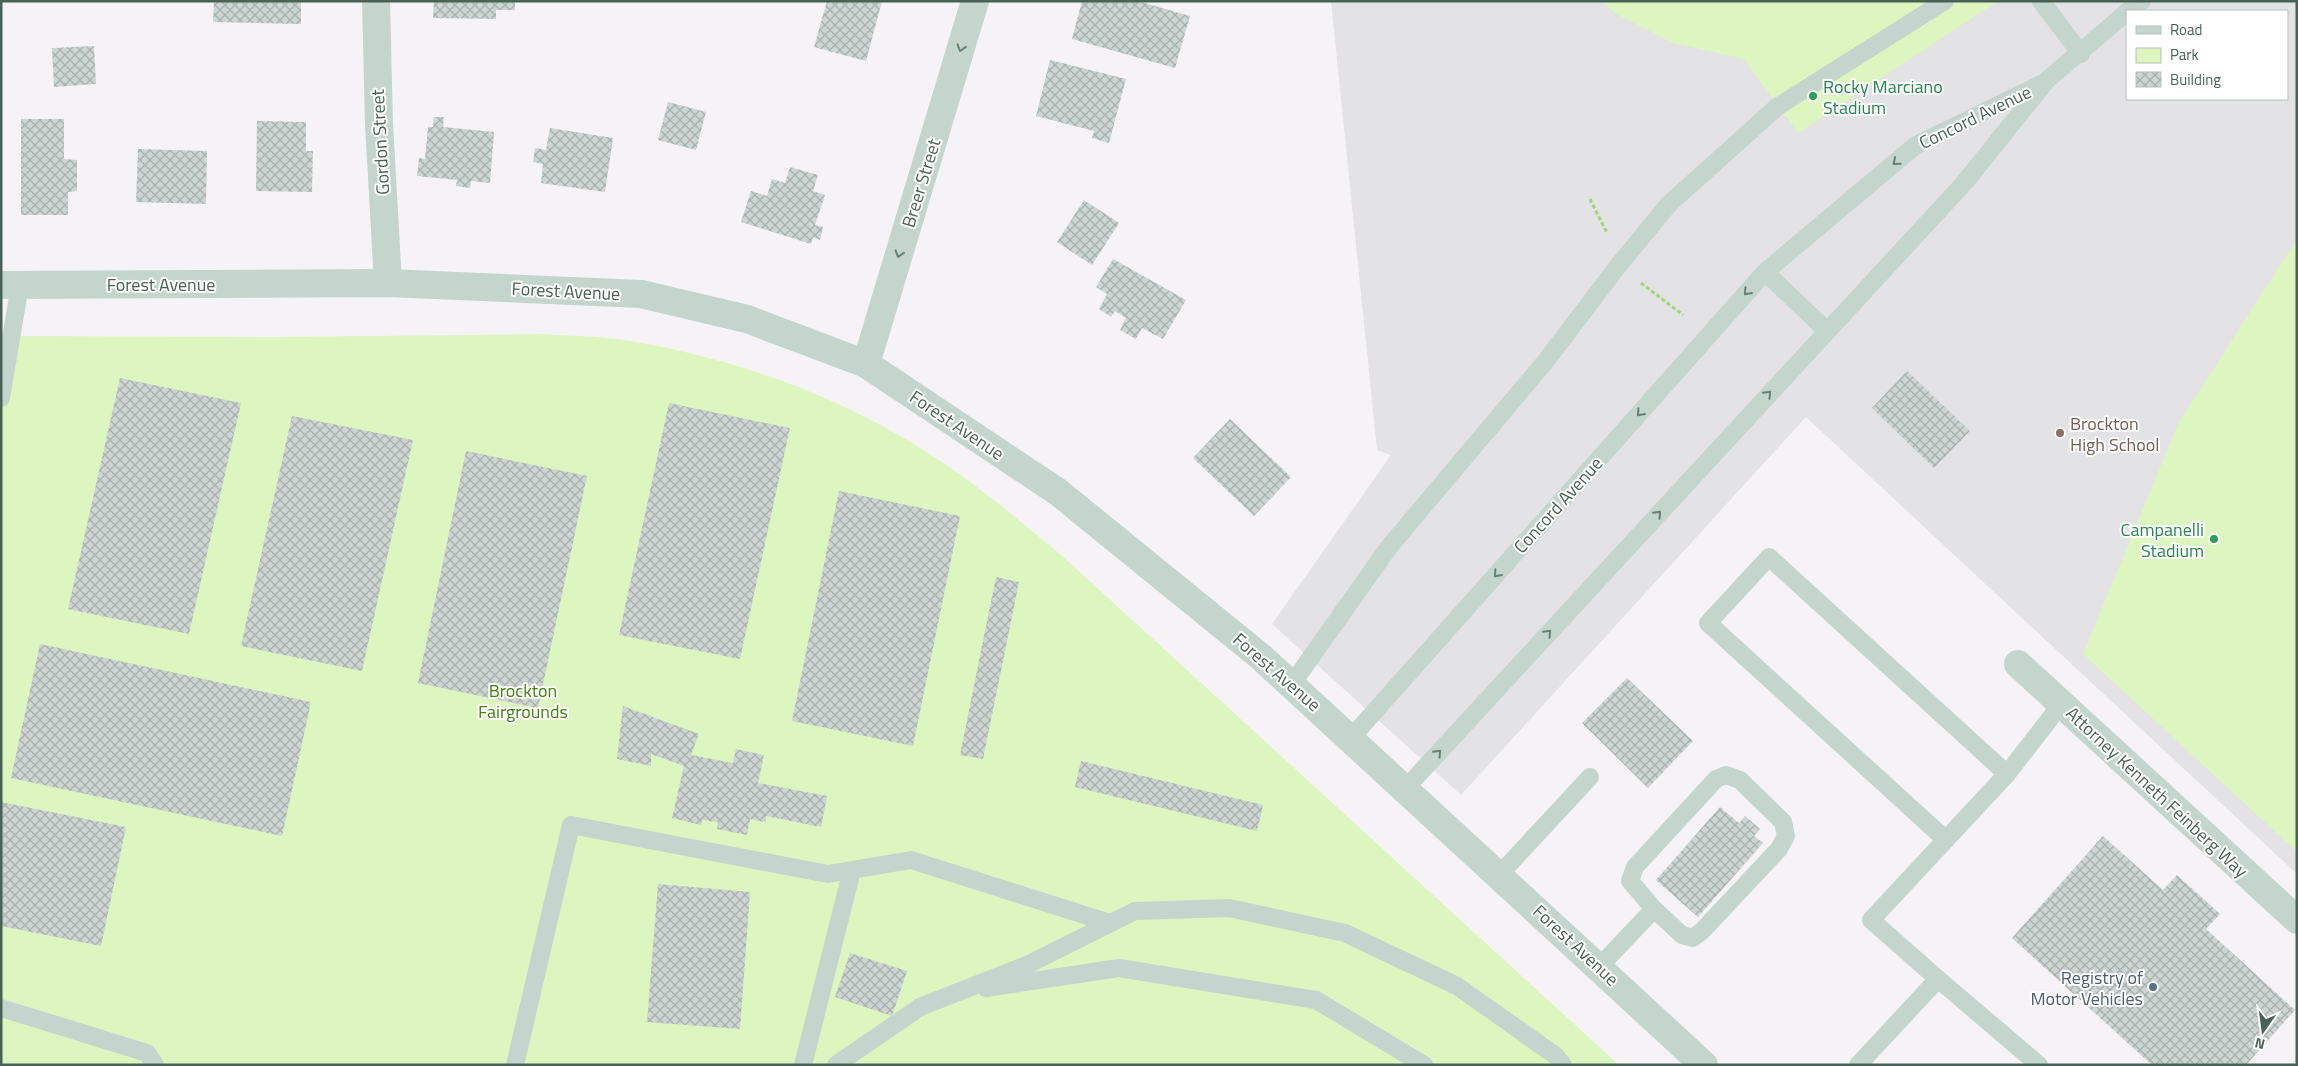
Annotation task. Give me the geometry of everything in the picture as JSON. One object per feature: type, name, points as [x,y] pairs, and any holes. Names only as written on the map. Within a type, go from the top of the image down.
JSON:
[{"type":"street","name":"Gordon Street","points":[[376,1],[378,104],[388,283]]},
{"type":"street","name":"Breer Street","points":[[866,364],[975,1]]},
{"type":"street","name":"Forest Avenue","points":[[11,285],[388,283],[641,294],[748,319],[866,364],[1058,492],[1261,656],[1704,1065]]},
{"type":"street","name":"Attorney Kenneth Feinberg Way","points":[[2018,664],[2297,920]]},
{"type":"lane","points":[[1292,684],[1390,548],[1545,362],[1618,266],[1669,204],[1778,107],[1945,1]]},
{"type":"lane","points":[[2041,1],[2081,54]]},
{"type":"lane","points":[[2131,10],[2142,1]]},
{"type":"lane","points":[[2046,81],[2081,54],[2126,14]]},
{"type":"lane","name":"Concord Avenue","points":[[1351,738],[1765,272],[1916,144],[2046,81]]},
{"type":"lane","name":"Concord Avenue","points":[[1405,788],[1965,182],[2046,81]]},
{"type":"lane","points":[[1765,272],[1827,331]]},
{"type":"lane","points":[[1,398],[11,285]]},
{"type":"lane","points":[[1946,840],[1708,623],[1769,557],[2007,774]]},
{"type":"lane","points":[[2039,1065],[1872,920],[2007,774],[2062,703]]},
{"type":"lane","points":[[1726,774],[1740,780],[1783,822],[1786,836],[1778,849],[1702,931],[1693,938],[1682,935],[1654,909],[1630,881],[1635,867],[1716,779],[1726,774]]},
{"type":"lane","points":[[1500,875],[1590,777]]},
{"type":"lane","points":[[514,1065],[571,826],[828,874],[911,860],[1110,923]]},
{"type":"lane","points":[[803,1065],[852,870]]},
{"type":"lane","points":[[836,1065],[920,1007],[1026,965],[1135,911],[1229,908],[1344,933],[1457,986],[1556,1056],[1563,1065]]},
{"type":"lane","points":[[1599,967],[1654,909]]},
{"type":"lane","points":[[954,993],[1118,968],[1316,1000],[1424,1065]]},
{"type":"lane","points":[[1858,1065],[1938,979]]},
{"type":"lane","points":[[1,1008],[147,1053],[155,1065]]},
{"type":"shaded area","name":"Brockton High School","points":[[1331,1],[2297,1],[2297,874],[1806,417],[1461,795],[1272,624],[1391,455],[1377,450]]},
{"type":"green space","name":"Rocky Marciano Stadium","points":[[1601,1],[1998,1],[1798,133],[1744,59],[1673,43],[1618,15]]},
{"type":"green space","name":"Campanelli Stadium","points":[[2297,239],[2297,852],[2083,654],[2178,424]]},
{"type":"green space","name":"Brockton Fairgrounds","points":[[543,334],[625,340],[706,357],[745,368],[823,397],[860,414],[948,466],[1060,554],[1619,1065],[1,1065],[1,336],[279,337]]},
{"type":"building","points":[[214,1],[301,1],[301,24],[213,22]]},
{"type":"building","points":[[434,1],[515,1],[515,10],[496,10],[496,19],[433,18]]},
{"type":"building","points":[[827,1],[882,1],[866,61],[814,47]]},
{"type":"building","points":[[1082,1],[1138,1],[1190,16],[1175,68],[1072,39]]},
{"type":"building","points":[[94,46],[96,84],[54,87],[52,48]]},
{"type":"building","points":[[1050,60],[1126,79],[1109,143],[1092,138],[1094,131],[1036,116]]},
{"type":"building","points":[[668,102],[706,112],[696,150],[658,140]]},
{"type":"building","points":[[434,117],[444,117],[443,127],[494,132],[490,183],[471,181],[470,188],[456,186],[457,180],[417,176],[419,158],[425,159],[428,127],[433,127]]},
{"type":"building","points":[[21,119],[64,119],[64,159],[77,160],[77,191],[68,192],[68,215],[21,215]]},
{"type":"building","points":[[257,121],[306,122],[306,151],[313,151],[312,192],[256,191]]},
{"type":"building","points":[[550,128],[613,138],[605,192],[541,183],[543,164],[533,162],[535,148],[546,150]]},
{"type":"building","points":[[138,149],[207,151],[206,204],[136,202]]},
{"type":"building","points":[[790,167],[818,175],[813,191],[825,195],[815,225],[823,227],[820,240],[813,237],[811,244],[741,222],[751,191],[767,196],[772,179],[785,183]]},
{"type":"building","points":[[1084,200],[1119,223],[1092,265],[1057,242]]},
{"type":"building","points":[[1113,259],[1186,300],[1163,339],[1142,328],[1136,339],[1120,330],[1126,318],[1115,311],[1111,317],[1099,309],[1107,294],[1096,287]]},
{"type":"building","points":[[1907,371],[1970,431],[1934,468],[1872,408]]},
{"type":"building","points":[[120,378],[241,403],[189,634],[68,609]]},
{"type":"building","points":[[669,403],[790,428],[740,659],[619,635]]},
{"type":"building","points":[[292,416],[413,440],[362,671],[241,646]]},
{"type":"building","points":[[1230,419],[1291,477],[1254,516],[1193,458]]},
{"type":"building","points":[[466,451],[587,476],[538,708],[418,683]]},
{"type":"building","points":[[839,491],[960,516],[913,746],[792,721]]},
{"type":"building","points":[[996,577],[1019,582],[983,759],[960,755]]},
{"type":"building","points":[[40,644],[311,702],[282,836],[11,778]]},
{"type":"building","points":[[1627,678],[1693,741],[1648,788],[1582,723]]},
{"type":"building","points":[[623,706],[699,734],[691,755],[733,763],[736,749],[764,755],[758,783],[827,796],[821,827],[766,816],[766,822],[750,819],[747,835],[717,829],[718,822],[702,820],[701,825],[672,818],[684,766],[651,754],[651,766],[617,759]]},
{"type":"building","points":[[1081,761],[1263,805],[1257,831],[1075,787]]},
{"type":"building","points":[[1,802],[126,827],[101,946],[1,926]]},
{"type":"building","points":[[1720,807],[1739,823],[1745,816],[1760,829],[1754,836],[1763,843],[1698,917],[1656,880]]},
{"type":"building","points":[[2103,836],[2163,890],[2177,875],[2220,914],[2206,929],[2295,1010],[2246,1065],[2152,1065],[2012,938]]},
{"type":"building","points":[[658,884],[750,892],[740,1029],[647,1022]]},
{"type":"building","points":[[850,953],[907,971],[892,1016],[835,997]]},
{"type":"place","name":"Rocky Marciano Stadium","points":[[1813,96]]},
{"type":"place","name":"Brockton High School","points":[[2060,433]]},
{"type":"place","name":"Campanelli Stadium","points":[[2214,539]]},
{"type":"place","name":"Registry of Motor Vehicles","points":[[2153,987]]}]
